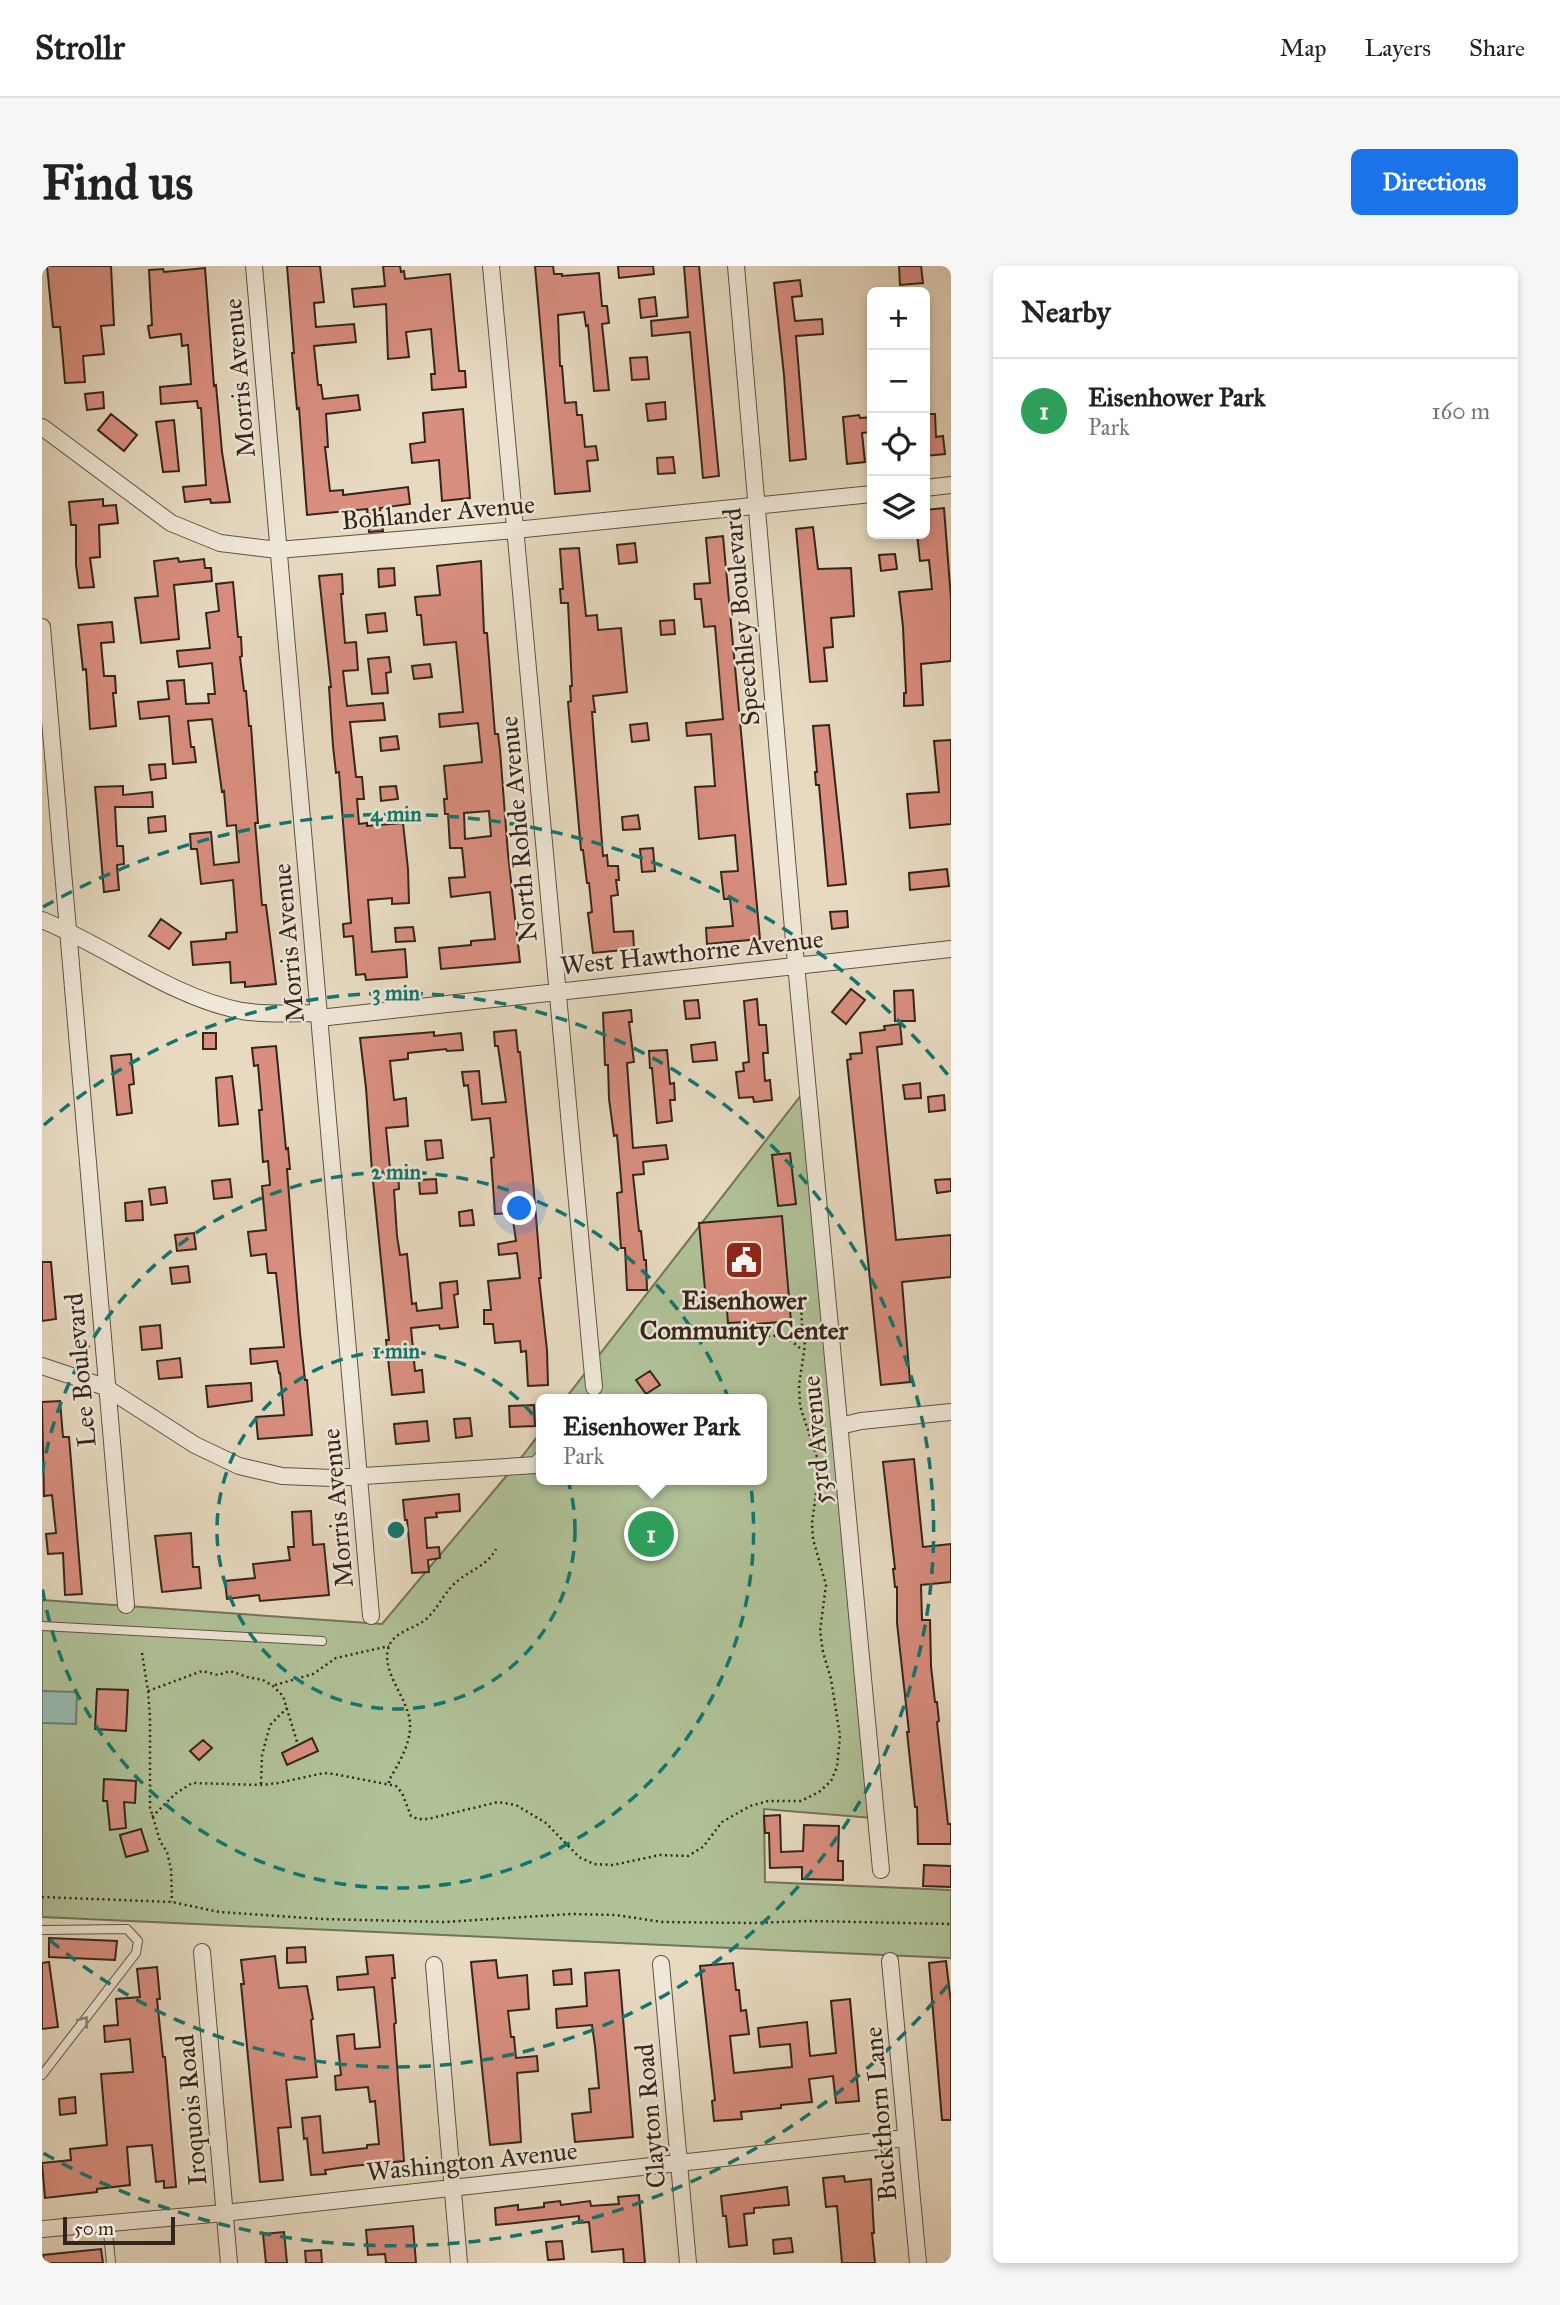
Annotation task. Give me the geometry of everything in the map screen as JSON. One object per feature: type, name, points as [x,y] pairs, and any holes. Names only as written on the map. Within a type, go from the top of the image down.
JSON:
[{"type":"street","name":"Morris Avenue","points":[[254,266],[371,1616]]},
{"type":"street","name":"North Rohde Avenue","points":[[491,266],[594,1387]]},
{"type":"street","name":"Speechley Boulevard","points":[[736,266],[796,964]]},
{"type":"street","name":"Bohlander Avenue","points":[[42,427],[171,523],[220,543],[278,550],[515,530],[867,495]]},
{"type":"street","points":[[930,487],[951,485]]},
{"type":"street","name":"Lee Boulevard","points":[[42,627],[105,1387],[126,1605]]},
{"type":"street","name":"West Hawthorne Avenue","points":[[42,920],[186,993],[243,1011],[317,1013],[319,1018],[951,949]]},
{"type":"street","name":"53rd Avenue","points":[[796,964],[881,1870]]},
{"type":"street","points":[[42,1366],[105,1387],[195,1445],[239,1466],[282,1476],[332,1478],[536,1462]]},
{"type":"street","points":[[840,1426],[861,1421],[951,1412]]},
{"type":"street","name":"Iroquois Road","points":[[202,1952],[229,2263]]},
{"type":"street","name":"Buckthorn Lane","points":[[890,1961],[918,2263]]},
{"type":"street","name":"Clayton Road","points":[[661,1964],[688,2263]]},
{"type":"street","points":[[434,1965],[458,2263]]},
{"type":"street","name":"Washington Avenue","points":[[42,2228],[224,2213],[906,2138]]},
{"type":"lane","points":[[42,1626],[321,1641]]},
{"type":"lane","points":[[42,1930],[127,1929],[138,1941],[136,1953],[42,2075]]},
{"type":"lane","points":[[107,2222],[111,2263]]},
{"type":"path","points":[[152,1817],[175,1794],[192,1783],[261,1785],[324,1773],[389,1783],[401,1790],[409,1813],[415,1819],[450,1816],[501,1802],[516,1805],[546,1823],[579,1857],[590,1863],[609,1865],[660,1855],[688,1856],[703,1847],[722,1822],[750,1806],[768,1801],[801,1801],[828,1784],[836,1771],[840,1737],[820,1631],[826,1585],[813,1539],[817,1457],[800,1406],[804,1345],[802,1303]]},
{"type":"path","points":[[712,1339],[786,1336],[802,1328]]},
{"type":"path","points":[[786,1336],[803,1351]]},
{"type":"path","points":[[389,1783],[408,1741],[410,1725],[402,1695],[390,1668],[389,1646],[399,1635],[429,1618],[452,1586],[484,1565],[496,1549]]},
{"type":"path","points":[[273,1686],[313,1674],[336,1658],[389,1646]]},
{"type":"path","points":[[142,1653],[148,1690],[150,1807],[160,1841],[167,1852],[171,1870],[172,1902]]},
{"type":"path","points":[[148,1690],[202,1671],[218,1675],[230,1671],[263,1680],[283,1696],[298,1745]]},
{"type":"path","points":[[261,1785],[262,1755],[270,1725],[287,1708]]},
{"type":"path","points":[[42,1896],[172,1902],[219,1912],[323,1919],[431,1922],[572,1914],[616,1915],[662,1922],[951,1924]]},
{"type":"green space","points":[[802,1094],[872,1818],[764,1809],[765,1882],[951,1890],[951,1958],[42,1917],[42,1600],[382,1624],[536,1438],[536,1485],[767,1485],[767,1394],[569,1394]]},
{"type":"water","points":[[42,1691],[77,1692],[76,1724],[42,1723]]},
{"type":"building","points":[[47,266],[111,266],[114,325],[101,326],[104,354],[83,356],[85,382],[65,383],[60,327],[53,327]]},
{"type":"building","points":[[287,266],[320,266],[324,302],[314,303],[316,327],[354,324],[356,342],[314,346],[318,385],[321,385],[323,399],[358,395],[360,410],[326,414],[328,447],[325,447],[330,491],[343,490],[343,495],[408,487],[410,504],[380,508],[383,531],[369,532],[367,509],[307,515]]},
{"type":"building","points":[[383,266],[400,266],[405,279],[450,274],[459,371],[465,371],[466,387],[432,390],[431,374],[435,374],[431,329],[406,332],[409,357],[388,359],[386,304],[354,307],[352,289],[385,286]]},
{"type":"building","points":[[535,266],[553,266],[554,274],[562,276],[599,273],[602,306],[607,306],[609,323],[602,324],[609,390],[594,391],[588,325],[586,326],[584,312],[558,315],[565,403],[576,402],[577,415],[582,415],[585,447],[596,446],[598,460],[587,461],[590,491],[555,494]]},
{"type":"building","points":[[618,266],[653,266],[654,274],[619,278]]},
{"type":"building","points":[[684,266],[699,266],[719,476],[703,478],[690,332],[652,336],[651,321],[688,317]]},
{"type":"building","points":[[899,266],[921,266],[923,283],[900,285]]},
{"type":"building","points":[[205,268],[214,386],[216,385],[230,502],[211,503],[210,499],[185,502],[183,487],[206,485],[201,408],[198,408],[197,401],[161,404],[160,387],[191,384],[188,345],[182,346],[181,334],[150,338],[148,326],[152,325],[149,270],[163,269],[164,272]]},
{"type":"building","points":[[800,280],[802,296],[792,297],[795,321],[822,319],[823,334],[796,336],[806,459],[790,461],[774,283]]},
{"type":"building","points":[[655,297],[657,316],[641,318],[639,299]]},
{"type":"building","points":[[647,357],[649,379],[632,380],[630,358]]},
{"type":"building","points":[[103,392],[104,408],[87,410],[85,394]]},
{"type":"building","points":[[665,402],[666,419],[648,421],[646,404]]},
{"type":"building","points":[[463,409],[470,498],[442,501],[439,460],[412,463],[410,444],[425,442],[423,413]]},
{"type":"building","points":[[111,414],[137,435],[124,451],[98,430]]},
{"type":"building","points":[[930,414],[935,414],[936,437],[943,436],[945,454],[930,456]]},
{"type":"building","points":[[859,415],[860,418],[867,417],[867,432],[862,433],[865,462],[847,464],[843,417]]},
{"type":"building","points":[[174,420],[179,471],[163,472],[156,422]]},
{"type":"building","points":[[673,457],[675,473],[658,474],[657,458]]},
{"type":"building","points":[[103,499],[103,506],[116,505],[118,523],[99,525],[100,557],[90,558],[94,587],[79,588],[76,525],[71,525],[69,502]]},
{"type":"building","points":[[944,508],[951,599],[951,661],[921,664],[923,705],[904,706],[906,693],[899,592],[932,589],[929,560],[920,561],[918,539],[930,539],[930,509]]},
{"type":"building","points":[[813,527],[818,569],[851,568],[854,616],[831,618],[833,647],[824,648],[827,681],[810,682],[796,529]]},
{"type":"building","points":[[723,536],[760,939],[707,944],[706,928],[733,926],[730,899],[724,899],[721,872],[738,871],[735,835],[699,839],[695,787],[715,786],[711,734],[687,736],[686,723],[723,719],[715,626],[704,627],[701,599],[695,599],[694,584],[710,583],[706,538]]},
{"type":"building","points":[[635,543],[637,562],[619,564],[617,545]]},
{"type":"building","points":[[579,548],[586,616],[597,615],[598,630],[621,628],[627,692],[593,696],[595,712],[592,712],[603,856],[607,855],[608,866],[618,866],[618,895],[611,896],[614,932],[633,931],[634,949],[593,953],[588,913],[592,912],[589,883],[581,850],[568,702],[571,701],[572,686],[568,603],[561,603],[560,589],[563,589],[560,549]]},
{"type":"building","points":[[895,554],[897,569],[881,571],[879,555]]},
{"type":"building","points":[[178,558],[179,562],[204,559],[205,568],[211,568],[212,581],[174,585],[179,639],[141,643],[135,598],[158,596],[154,561]]},
{"type":"building","points":[[481,561],[484,633],[487,633],[495,734],[498,734],[500,750],[520,962],[441,969],[439,948],[471,945],[471,941],[495,939],[490,892],[451,897],[449,878],[465,877],[462,848],[450,848],[448,814],[445,814],[444,799],[447,799],[444,766],[482,762],[478,723],[440,727],[439,714],[463,712],[456,642],[424,645],[421,615],[417,615],[415,597],[440,595],[437,566]],"holes":[[[489,811],[491,836],[465,839],[464,813]]]},
{"type":"building","points":[[394,568],[395,585],[379,587],[378,569]]},
{"type":"building","points":[[342,574],[345,643],[356,642],[358,670],[343,671],[347,706],[383,703],[385,720],[350,722],[356,777],[362,777],[364,799],[357,799],[359,824],[367,823],[367,826],[403,823],[408,869],[409,903],[392,904],[392,898],[368,900],[372,952],[405,949],[407,977],[366,980],[365,974],[356,975],[353,936],[344,937],[343,924],[351,923],[319,576]]},
{"type":"building","points":[[233,582],[238,637],[241,637],[240,657],[244,691],[251,726],[262,905],[266,905],[276,984],[245,987],[245,982],[231,983],[230,962],[193,965],[191,942],[226,939],[226,933],[237,932],[233,880],[201,884],[197,849],[191,849],[190,834],[211,832],[214,865],[239,862],[236,825],[227,826],[212,719],[188,721],[196,762],[173,764],[169,716],[140,719],[138,702],[169,699],[167,681],[184,680],[186,704],[209,703],[208,694],[215,694],[212,663],[179,667],[177,651],[210,648],[206,613],[219,611],[216,584]]},
{"type":"building","points":[[385,613],[387,631],[368,633],[366,615]]},
{"type":"building","points":[[674,620],[675,634],[661,635],[660,621]]},
{"type":"building","points":[[112,622],[114,642],[101,643],[104,676],[115,676],[116,693],[113,693],[116,726],[90,729],[86,669],[83,670],[78,625]]},
{"type":"building","points":[[389,657],[391,672],[386,673],[388,693],[372,694],[368,659]]},
{"type":"building","points":[[430,664],[432,677],[414,679],[412,666]]},
{"type":"building","points":[[647,723],[649,740],[632,742],[630,725]]},
{"type":"building","points":[[829,725],[846,884],[828,886],[819,785],[816,785],[813,726]]},
{"type":"building","points":[[397,736],[399,749],[381,751],[380,738]]},
{"type":"building","points":[[951,740],[951,824],[910,828],[907,794],[939,792],[934,741]]},
{"type":"building","points":[[165,764],[166,778],[151,780],[149,765]]},
{"type":"building","points":[[123,786],[123,795],[152,792],[153,807],[115,807],[117,846],[123,846],[124,864],[117,865],[119,890],[104,892],[95,787]]},
{"type":"building","points":[[396,786],[398,799],[381,801],[380,787]]},
{"type":"building","points":[[638,815],[640,829],[623,830],[622,817]]},
{"type":"building","points":[[165,816],[166,831],[149,833],[148,818]]},
{"type":"building","points":[[653,848],[655,871],[642,872],[640,849]]},
{"type":"building","points":[[947,869],[949,886],[910,890],[909,873]]},
{"type":"building","points":[[847,911],[848,927],[832,929],[830,912]]},
{"type":"building","points":[[161,919],[181,933],[169,949],[149,936]]},
{"type":"building","points":[[413,927],[415,941],[396,942],[395,928]]},
{"type":"building","points":[[851,989],[865,1000],[846,1024],[832,1012]]},
{"type":"building","points":[[913,990],[915,1021],[895,1021],[894,991]]},
{"type":"building","points":[[757,999],[759,1025],[766,1025],[768,1053],[763,1053],[765,1081],[770,1080],[772,1100],[754,1102],[753,1097],[739,1098],[736,1072],[744,1071],[743,1063],[749,1062],[744,1001]]},
{"type":"building","points":[[698,1000],[700,1018],[686,1019],[684,1001]]},
{"type":"building","points":[[631,1010],[632,1022],[629,1022],[634,1062],[627,1063],[633,1148],[666,1145],[668,1159],[643,1162],[644,1174],[633,1175],[639,1231],[646,1260],[647,1290],[627,1290],[625,1248],[621,1248],[617,1193],[622,1192],[617,1135],[614,1136],[608,1065],[605,1065],[603,1013]]},
{"type":"building","points":[[900,1024],[902,1044],[877,1047],[896,1240],[951,1235],[951,1277],[902,1282],[910,1382],[881,1385],[847,1060],[851,1059],[850,1054],[862,1053],[860,1033],[885,1030],[884,1026]]},
{"type":"building","points":[[516,1030],[533,1180],[548,1385],[528,1386],[526,1351],[521,1352],[520,1341],[495,1343],[493,1324],[484,1324],[484,1310],[491,1310],[488,1281],[520,1278],[517,1253],[499,1255],[498,1244],[516,1241],[512,1213],[495,1214],[490,1118],[472,1120],[468,1085],[464,1086],[462,1072],[479,1071],[482,1104],[506,1102],[494,1032]]},
{"type":"building","points":[[434,1032],[434,1036],[461,1033],[463,1050],[408,1053],[408,1059],[390,1061],[394,1100],[406,1098],[408,1126],[386,1128],[390,1169],[398,1168],[399,1189],[394,1190],[397,1236],[400,1255],[407,1254],[412,1304],[416,1303],[417,1311],[442,1308],[440,1283],[457,1281],[458,1294],[454,1295],[458,1327],[440,1329],[439,1325],[411,1328],[415,1371],[422,1370],[424,1392],[392,1395],[360,1038]]},
{"type":"building","points":[[203,1033],[216,1033],[216,1049],[203,1049]]},
{"type":"building","points":[[715,1042],[717,1060],[693,1062],[691,1045]]},
{"type":"building","points":[[276,1046],[290,1169],[287,1169],[300,1333],[312,1435],[258,1439],[256,1417],[284,1415],[277,1361],[251,1364],[250,1349],[284,1347],[276,1273],[268,1273],[266,1254],[251,1256],[248,1232],[266,1230],[262,1186],[270,1185],[268,1161],[263,1162],[258,1065],[254,1066],[252,1048]]},
{"type":"building","points":[[667,1050],[670,1084],[674,1083],[675,1100],[670,1100],[672,1121],[657,1123],[649,1051]]},
{"type":"building","points":[[131,1054],[134,1084],[129,1085],[132,1113],[117,1115],[111,1056]]},
{"type":"building","points":[[232,1076],[238,1124],[219,1126],[216,1078]]},
{"type":"building","points":[[920,1083],[921,1098],[905,1099],[903,1085]]},
{"type":"building","points":[[944,1095],[945,1110],[929,1112],[928,1097]]},
{"type":"building","points":[[441,1140],[443,1158],[427,1160],[425,1141]]},
{"type":"building","points":[[790,1153],[796,1204],[778,1206],[772,1155]]},
{"type":"building","points":[[230,1179],[232,1197],[214,1199],[212,1181]]},
{"type":"building","points":[[436,1179],[437,1193],[420,1194],[419,1180]]},
{"type":"building","points":[[951,1179],[951,1191],[937,1193],[935,1180]]},
{"type":"building","points":[[165,1187],[167,1203],[151,1205],[149,1189]]},
{"type":"building","points":[[142,1201],[143,1220],[126,1221],[125,1203]]},
{"type":"building","points":[[472,1210],[474,1225],[460,1226],[459,1212]]},
{"type":"building","name":"Eisenhower Community Center","points":[[782,1216],[791,1321],[745,1325],[745,1322],[728,1323],[726,1299],[706,1301],[699,1223]]},
{"type":"building","points":[[194,1233],[196,1249],[177,1251],[175,1235]]},
{"type":"building","points":[[42,1262],[51,1262],[56,1319],[42,1321]]},
{"type":"building","points":[[188,1266],[190,1282],[172,1284],[170,1268]]},
{"type":"building","points":[[160,1325],[162,1348],[142,1350],[140,1327]]},
{"type":"building","points":[[180,1358],[182,1377],[159,1379],[157,1361]]},
{"type":"building","points":[[650,1371],[660,1385],[646,1394],[636,1380]]},
{"type":"building","points":[[251,1383],[252,1401],[208,1407],[206,1386]]},
{"type":"building","points":[[60,1401],[63,1437],[69,1437],[82,1594],[65,1595],[63,1553],[48,1554],[46,1534],[56,1533],[52,1495],[44,1496],[42,1402]]},
{"type":"building","points":[[534,1405],[535,1426],[510,1427],[509,1406]]},
{"type":"building","points":[[470,1418],[472,1436],[456,1438],[454,1419]]},
{"type":"building","points":[[427,1421],[429,1441],[396,1444],[394,1424]]},
{"type":"building","points":[[914,1459],[923,1547],[951,1544],[951,1582],[921,1585],[922,1620],[930,1620],[931,1666],[937,1702],[948,1824],[951,1824],[951,1844],[918,1844],[917,1807],[907,1732],[897,1623],[897,1587],[883,1462]]},
{"type":"building","points":[[459,1494],[460,1511],[436,1513],[437,1517],[425,1518],[427,1548],[439,1547],[440,1558],[428,1560],[429,1572],[412,1573],[403,1500]]},
{"type":"building","points":[[311,1511],[313,1545],[324,1544],[329,1595],[260,1601],[259,1595],[227,1599],[225,1581],[255,1578],[253,1564],[290,1560],[288,1547],[294,1547],[292,1512]]},
{"type":"building","points":[[191,1533],[193,1567],[199,1567],[201,1588],[162,1592],[155,1536]]},
{"type":"building","points":[[97,1689],[128,1690],[126,1731],[95,1729]]},
{"type":"building","points":[[312,1738],[318,1751],[287,1765],[282,1753]]},
{"type":"building","points":[[203,1740],[212,1748],[199,1760],[190,1751]]},
{"type":"building","points":[[104,1779],[136,1781],[135,1803],[124,1802],[126,1828],[110,1830],[107,1801],[103,1801]]},
{"type":"building","points":[[780,1815],[781,1852],[803,1851],[804,1825],[839,1826],[838,1861],[843,1861],[843,1880],[802,1879],[802,1867],[770,1868],[769,1833],[765,1833],[764,1816]]},
{"type":"building","points":[[141,1829],[148,1851],[126,1857],[120,1835]]},
{"type":"building","points":[[924,1865],[951,1866],[951,1887],[923,1886]]},
{"type":"building","points":[[49,1938],[117,1941],[115,1960],[49,1957]]},
{"type":"building","points":[[305,1947],[306,1962],[287,1963],[287,1948]]},
{"type":"building","points":[[393,1955],[394,2024],[404,2161],[325,2170],[326,2174],[311,2175],[302,2118],[320,2116],[323,2153],[379,2144],[375,2101],[370,2102],[368,2087],[336,2090],[335,2076],[341,2075],[337,2036],[354,2034],[355,2049],[380,2047],[374,1987],[338,1990],[337,1977],[368,1974],[366,1957]]},
{"type":"building","points":[[275,1956],[279,1988],[307,1986],[313,2019],[317,2077],[286,2080],[291,2127],[278,2128],[283,2180],[260,2182],[241,1960]]},
{"type":"building","points":[[496,1960],[498,1978],[527,1975],[529,2009],[508,2011],[516,2058],[537,2056],[538,2071],[517,2073],[521,2142],[490,2145],[471,1962]]},
{"type":"building","points":[[946,1961],[951,2003],[951,2120],[942,2120],[929,1963]]},
{"type":"building","points":[[49,1962],[58,2027],[42,2029],[42,1963]]},
{"type":"building","points":[[733,1963],[736,1990],[739,1990],[741,2011],[746,2010],[749,2034],[730,2036],[734,2073],[792,2067],[790,2044],[760,2047],[758,2028],[807,2022],[810,2056],[836,2053],[831,2001],[850,1999],[859,2101],[836,2103],[833,2076],[809,2079],[812,2102],[741,2112],[742,2119],[714,2121],[712,2101],[715,2100],[700,1966]]},
{"type":"building","points":[[157,1967],[160,1999],[157,1999],[165,2057],[176,2187],[164,2188],[164,2181],[156,2182],[152,2145],[127,2147],[130,2185],[45,2198],[42,2163],[71,2160],[70,2149],[107,2145],[101,2074],[133,2072],[130,2039],[105,2042],[104,2026],[118,2025],[116,1999],[140,1997],[137,1969]]},
{"type":"building","points":[[571,1969],[572,1984],[554,1985],[553,1971]]},
{"type":"building","points":[[619,1970],[633,2137],[575,2142],[572,2114],[591,2112],[589,2089],[599,2088],[592,2025],[557,2028],[556,2009],[587,2006],[585,1973]]},
{"type":"building","points":[[75,2097],[76,2113],[60,2115],[59,2099]]},
{"type":"building","points":[[844,2176],[845,2182],[871,2179],[875,2263],[842,2263],[837,2206],[826,2207],[823,2178]]},
{"type":"building","points":[[787,2187],[789,2205],[754,2208],[754,2213],[744,2214],[747,2245],[729,2247],[721,2196]]},
{"type":"building","points":[[639,2195],[645,2263],[624,2263],[623,2249],[592,2252],[589,2222],[579,2223],[579,2216],[496,2225],[495,2208],[518,2205],[518,2210],[544,2207],[544,2203],[560,2201],[561,2205],[590,2201],[591,2206],[619,2204],[618,2197]]},
{"type":"building","points":[[413,2226],[416,2263],[386,2263],[385,2254],[368,2255],[366,2230]]},
{"type":"building","points":[[284,2232],[287,2263],[266,2263],[263,2234]]},
{"type":"building","points":[[791,2238],[793,2252],[774,2254],[773,2240]]},
{"type":"building","points":[[562,2241],[564,2259],[548,2260],[546,2242]]},
{"type":"building","points":[[101,2249],[103,2263],[44,2263],[43,2255]]},
{"type":"building","points":[[321,2250],[322,2263],[306,2263],[305,2251]]},
{"type":"place","name":"Eisenhower Community Center","points":[[744,1260]]},
{"type":"place","name":"Eisenhower Park","points":[[651,1534]]}]
